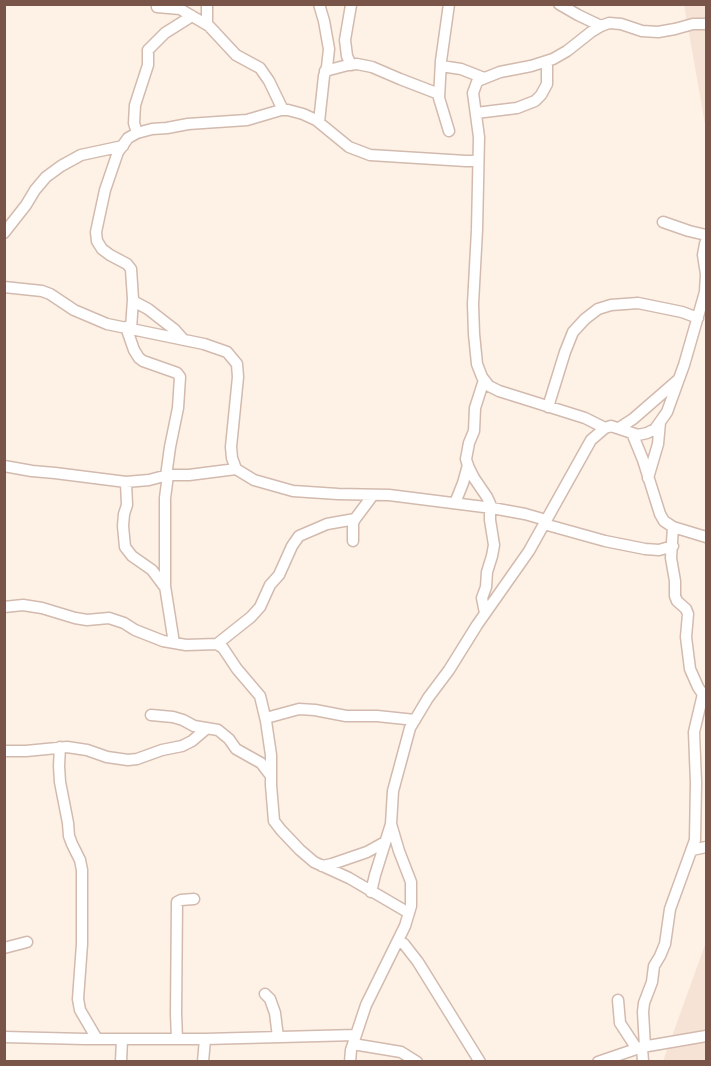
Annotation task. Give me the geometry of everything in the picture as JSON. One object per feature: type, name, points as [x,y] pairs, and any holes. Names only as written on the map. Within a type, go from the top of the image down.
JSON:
[{"type":"street","points":[[207,4],[207,25]]},
{"type":"street","points":[[319,4],[328,49],[319,122]]},
{"type":"street","points":[[449,4],[439,94],[449,131]]},
{"type":"street","points":[[559,4],[601,26]]},
{"type":"street","points":[[351,5],[345,40],[345,48],[351,65]]},
{"type":"street","points":[[157,7],[180,9],[215,31],[236,55],[260,68],[283,110]]},
{"type":"street","points":[[137,133],[134,123],[135,105],[148,65],[148,50],[165,33],[192,16]]},
{"type":"street","points":[[605,428],[585,418],[499,391],[489,386],[482,377],[477,364],[473,304],[479,137],[473,93],[477,82],[484,78],[547,61],[567,51],[601,26],[609,23],[621,24],[642,31],[658,32],[693,24],[706,24]]},
{"type":"street","points":[[327,40],[345,40]]},
{"type":"street","points":[[476,113],[517,108],[535,101],[547,84],[547,61]]},
{"type":"street","points":[[325,71],[351,65],[372,67],[439,94]]},
{"type":"street","points":[[418,85],[440,69],[461,69],[484,78]]},
{"type":"street","points":[[174,643],[165,586],[165,498],[170,447],[178,408],[180,377],[177,373],[143,361],[134,350],[128,328],[133,301],[131,269],[127,264],[102,249],[97,241],[96,232],[105,190],[118,153],[128,138],[152,129],[247,120],[283,110],[303,114],[319,122],[349,147],[370,155],[478,160]]},
{"type":"street","points":[[4,233],[46,177],[61,166],[81,155],[123,146]]},
{"type":"street","points":[[663,222],[706,235]]},
{"type":"street","points":[[371,892],[391,824],[393,791],[410,728],[428,698],[529,551],[591,440],[605,428],[611,426],[632,434],[647,433],[655,429],[667,412],[705,292],[703,255],[706,241]]},
{"type":"street","points":[[4,287],[42,291],[88,317],[107,324],[204,344],[227,352],[237,364],[238,377],[231,447],[232,458],[236,468],[254,480],[293,491],[389,495],[491,508],[525,514],[605,541],[645,549],[660,550],[673,546]]},
{"type":"street","points":[[133,301],[148,309],[184,340]]},
{"type":"street","points":[[548,407],[573,332],[598,309],[610,305],[638,303],[682,312],[698,318]]},
{"type":"street","points":[[619,428],[644,410],[679,379]]},
{"type":"street","points":[[484,380],[475,408],[474,431],[466,455],[474,478],[488,497],[491,508],[490,520],[494,545],[482,598],[485,613]]},
{"type":"street","points":[[648,478],[659,439],[660,422]]},
{"type":"street","points":[[632,434],[664,521],[673,527],[706,537]]},
{"type":"street","points":[[455,503],[468,465]]},
{"type":"street","points":[[4,466],[126,482],[236,468]]},
{"type":"street","points":[[126,482],[127,506],[123,525],[125,547],[132,556],[152,570],[165,586]]},
{"type":"street","points":[[353,541],[353,523],[362,507],[373,495]]},
{"type":"street","points":[[4,607],[23,605],[87,620],[109,618],[163,641],[186,645],[217,644],[246,622],[260,607],[270,585],[279,575],[292,546],[300,536],[327,524],[355,519]]},
{"type":"street","points":[[643,1062],[641,1048],[644,1003],[652,982],[654,966],[665,944],[670,909],[695,840],[694,732],[704,693],[690,669],[686,637],[688,614],[675,597],[671,558],[673,527]]},
{"type":"street","points":[[217,644],[223,648],[260,696],[266,718],[271,755],[274,820],[281,830],[314,862],[349,878],[409,913]]},
{"type":"street","points":[[266,718],[299,709],[346,716],[415,720]]},
{"type":"street","points":[[151,715],[172,717],[194,726],[218,730],[236,749],[261,763],[271,776]]},
{"type":"street","points":[[4,751],[67,747],[87,750],[107,758],[128,760],[192,741],[206,729]]},
{"type":"street","points":[[60,747],[60,782],[69,836],[82,870],[83,915],[78,999],[80,1010],[97,1039]]},
{"type":"street","points":[[350,1062],[366,1005],[398,940],[411,906],[411,882],[391,824]]},
{"type":"street","points":[[321,866],[367,852],[385,842]]},
{"type":"street","points":[[692,850],[706,847]]},
{"type":"street","points":[[177,1039],[177,902],[194,899]]},
{"type":"street","points":[[398,940],[418,962],[480,1062]]},
{"type":"street","points":[[4,948],[27,942]]},
{"type":"street","points":[[265,994],[270,999],[275,1013],[278,1037]]},
{"type":"street","points":[[618,1000],[620,1023],[641,1048]]},
{"type":"street","points":[[598,1062],[641,1048],[706,1036]]},
{"type":"street","points":[[4,1037],[355,1039],[401,1052],[417,1062]]},
{"type":"street","points":[[121,1062],[122,1039]]},
{"type":"street","points":[[202,1062],[205,1039]]},
{"type":"shaded area","points":[[684,5],[706,5],[706,130]]},
{"type":"shaded area","points":[[706,942],[706,1061],[663,1061]]}]
